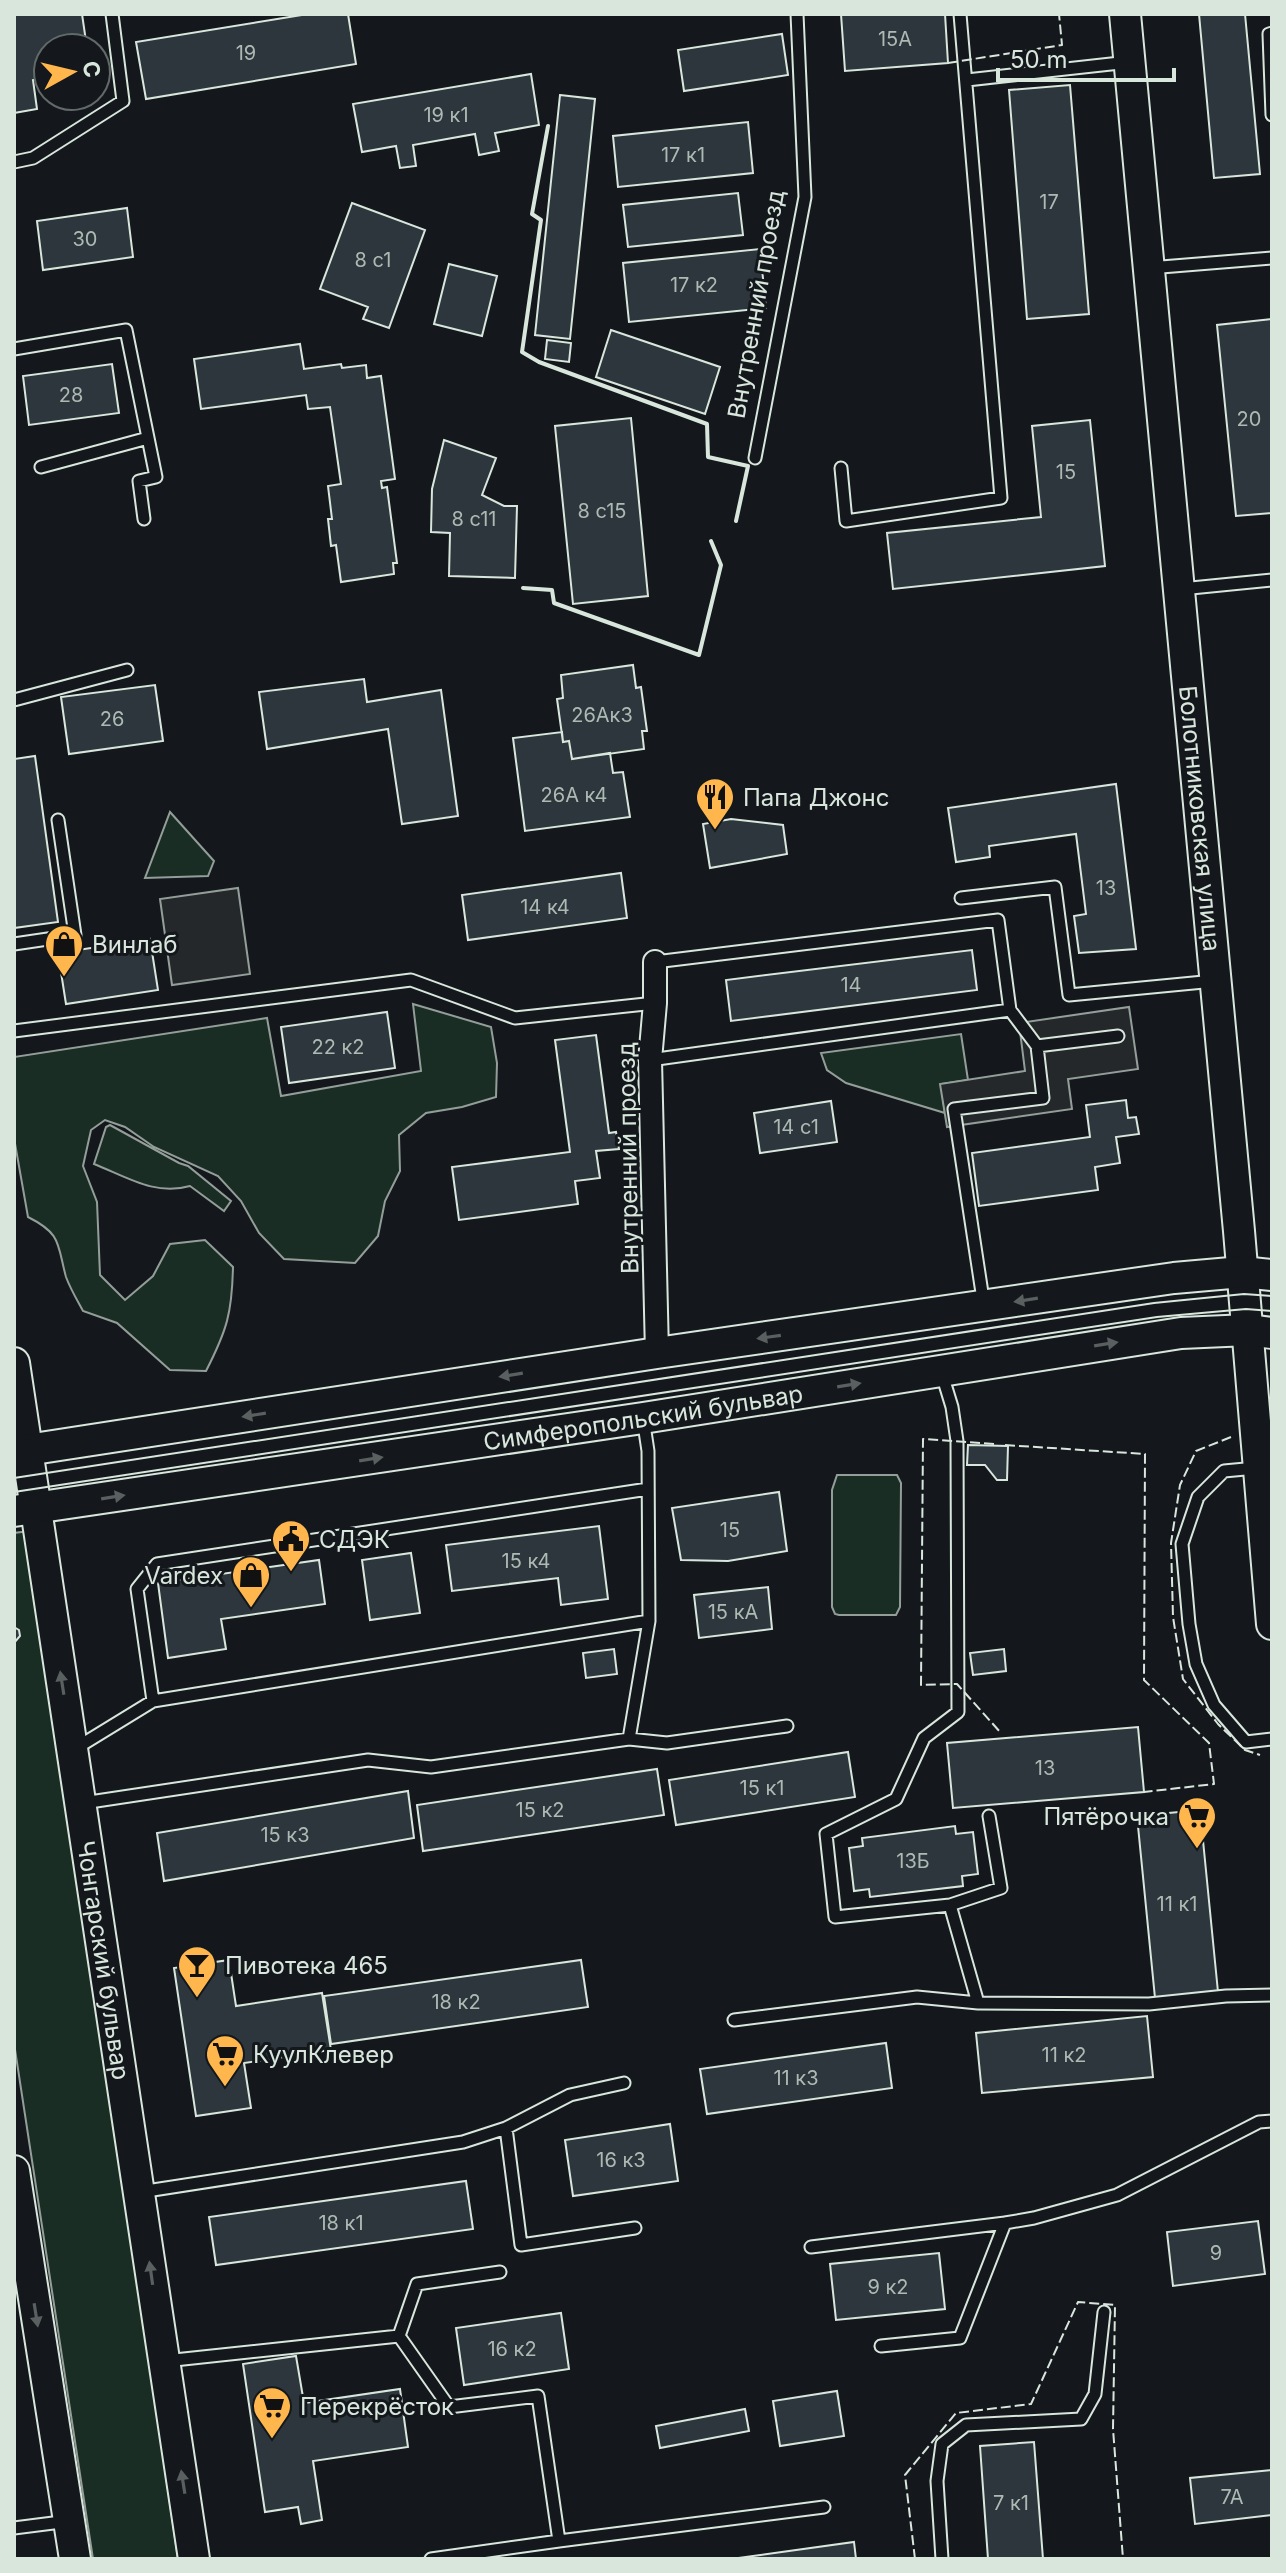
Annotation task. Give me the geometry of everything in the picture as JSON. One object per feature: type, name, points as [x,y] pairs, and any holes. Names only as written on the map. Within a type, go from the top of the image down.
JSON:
[{"type":"main road","name":"Болотниковская улица","points":[[1125,14],[1242,1272],[1260,1332],[1259,1467],[1272,1624]]},
{"type":"main road","points":[[21,1450],[1174,1278],[1242,1272],[1272,1275]]},
{"type":"main road","name":"Симферопольский бульвар","points":[[25,1510],[643,1418],[1181,1333],[1260,1332]]},
{"type":"main road","name":"Чонгарский бульвар","points":[[14,1363],[25,1510],[73,1750],[194,2559]]},
{"type":"main road","points":[[14,2171],[75,2559]]},
{"type":"street","name":"Внутренний проезд","points":[[655,962],[650,1060],[657,1353]]},
{"type":"lane","points":[[14,162],[33,158],[123,101],[112,14]]},
{"type":"lane","name":"Внутренний проезд","points":[[755,458],[805,197],[797,14]]},
{"type":"lane","points":[[841,468],[846,521],[1001,498],[960,14]]},
{"type":"lane","points":[[1272,33],[1269,34],[1272,115]]},
{"type":"lane","points":[[967,80],[1129,62]]},
{"type":"lane","points":[[1149,268],[1272,258]]},
{"type":"lane","points":[[14,349],[126,330],[156,477],[139,481],[144,519]]},
{"type":"lane","points":[[41,467],[148,438]]},
{"type":"lane","points":[[1179,590],[1272,580]]},
{"type":"lane","points":[[14,700],[127,670]]},
{"type":"lane","points":[[14,944],[75,935],[58,820]]},
{"type":"lane","points":[[961,898],[1055,887],[1069,995],[1215,981]]},
{"type":"lane","points":[[655,962],[998,920],[1010,1010],[1037,1046],[1043,1098],[954,1109],[984,1306]]},
{"type":"lane","points":[[14,1031],[411,980],[515,1018],[655,1003]]},
{"type":"lane","points":[[650,1060],[1010,1010]]},
{"type":"lane","points":[[1037,1046],[1118,1036]]},
{"type":"lane","points":[[941,1370],[952,1407],[957,1441],[958,1712],[924,1738],[896,1799],[826,1834],[835,1917],[950,1905],[1001,1888],[989,1816]]},
{"type":"lane","points":[[629,1739],[649,1621],[648,1451],[643,1418]]},
{"type":"lane","points":[[1259,1467],[1224,1471],[1198,1497],[1182,1544],[1196,1664],[1214,1705],[1246,1742],[1272,1739]]},
{"type":"lane","points":[[153,1701],[137,1589],[157,1564],[648,1489]]},
{"type":"lane","points":[[73,1750],[153,1701],[649,1621]]},
{"type":"lane","points":[[80,1803],[368,1760],[431,1767],[629,1739],[667,1743],[787,1726]]},
{"type":"lane","points":[[950,1905],[978,2003]]},
{"type":"lane","points":[[734,2020],[917,1997],[978,2003],[1149,2004],[1272,1995]]},
{"type":"lane","points":[[139,2192],[463,2142],[506,2128],[570,2095],[624,2083]]},
{"type":"lane","points":[[811,2247],[1034,2218],[1117,2195],[1259,2122],[1272,2121]]},
{"type":"lane","points":[[506,2128],[521,2245],[635,2228]]},
{"type":"lane","points":[[881,2346],[960,2338],[1005,2223]]},
{"type":"lane","points":[[399,2336],[417,2284],[500,2272]]},
{"type":"lane","points":[[942,2559],[937,2481],[942,2444],[966,2425],[1081,2419],[1095,2394],[1104,2312]]},
{"type":"lane","points":[[165,2361],[399,2336]]},
{"type":"lane","points":[[399,2336],[449,2407],[538,2396],[559,2541]]},
{"type":"lane","points":[[431,2559],[824,2507]]},
{"type":"lane","points":[[14,2528],[69,2521]]},
{"type":"green space","points":[[170,812],[214,861],[208,876],[145,878]]},
{"type":"green space","points":[[413,1004],[491,1027],[497,1063],[496,1097],[426,1113],[399,1135],[400,1171],[385,1201],[378,1236],[355,1263],[284,1259],[259,1233],[241,1201],[218,1176],[154,1147],[125,1127],[105,1120],[91,1130],[83,1166],[97,1202],[100,1275],[125,1300],[153,1276],[170,1244],[205,1240],[233,1267],[231,1297],[224,1332],[206,1371],[170,1370],[117,1323],[83,1311],[66,1277],[53,1235],[28,1217],[14,1138],[14,1057],[267,1018],[281,1096],[421,1071]]},
{"type":"green space","points":[[961,1034],[968,1080],[941,1084],[945,1113],[846,1083],[827,1070],[821,1053]]},
{"type":"green space","points":[[110,1125],[188,1166],[231,1201],[224,1211],[190,1186],[153,1187],[94,1164],[106,1127]]},
{"type":"green space","points":[[837,1475],[897,1475],[901,1483],[900,1607],[896,1615],[839,1615],[832,1607],[832,1490]]},
{"type":"green space","points":[[29,1531],[178,2559],[93,2559],[14,2043],[14,1533]]},
{"type":"shaded area","points":[[238,888],[250,974],[172,985],[160,899]]},
{"type":"shaded area","points":[[1129,1007],[1138,1069],[1068,1079],[1072,1109],[947,1127],[940,1084],[1025,1071],[1019,1023]]},
{"type":"building","points":[[14,14],[82,14],[85,32],[32,32],[32,110],[14,113]]},
{"type":"building","points":[[308,14],[348,14],[356,64],[146,99],[136,42]]},
{"type":"building","points":[[841,14],[945,14],[948,63],[845,71]]},
{"type":"building","points":[[1199,14],[1245,14],[1260,174],[1214,178]]},
{"type":"building","points":[[782,34],[788,75],[684,91],[678,50]]},
{"type":"building","points":[[531,74],[539,125],[495,133],[499,151],[479,155],[475,134],[413,145],[416,166],[400,168],[396,146],[362,152],[353,104]]},
{"type":"building","points":[[1070,85],[1089,314],[1027,319],[1009,90]]},
{"type":"building","points":[[560,95],[595,99],[570,339],[535,335]]},
{"type":"building","points":[[748,122],[753,173],[618,187],[613,136]]},
{"type":"building","points":[[738,193],[743,235],[628,247],[623,205]]},
{"type":"building","points":[[352,203],[425,230],[389,328],[363,319],[368,307],[320,289]]},
{"type":"building","points":[[127,208],[133,257],[43,270],[37,221]]},
{"type":"building","points":[[760,249],[766,308],[629,322],[623,263]]},
{"type":"building","points":[[449,264],[497,276],[482,336],[434,324]]},
{"type":"building","points":[[1272,319],[1272,513],[1236,516],[1217,325]]},
{"type":"building","points":[[611,330],[720,367],[705,414],[596,377]]},
{"type":"building","points":[[547,340],[571,343],[569,362],[545,359]]},
{"type":"building","points":[[300,344],[304,369],[341,364],[342,368],[366,365],[367,378],[381,376],[395,479],[381,481],[382,488],[387,487],[397,563],[393,563],[394,574],[341,582],[336,545],[331,546],[328,519],[332,519],[328,486],[341,484],[330,407],[308,409],[306,395],[201,409],[194,359]]},
{"type":"building","points":[[112,364],[119,413],[29,425],[23,376]]},
{"type":"building","points":[[631,418],[648,596],[573,604],[555,426]]},
{"type":"building","points":[[1090,420],[1105,566],[893,589],[887,533],[1041,517],[1032,426]]},
{"type":"building","points":[[444,440],[496,458],[482,495],[504,506],[517,506],[515,578],[449,576],[450,533],[431,532],[432,489]]},
{"type":"building","points":[[633,665],[636,688],[641,687],[647,731],[642,731],[644,749],[572,759],[569,741],[563,742],[557,699],[563,698],[561,675]]},
{"type":"building","points":[[364,679],[367,702],[441,690],[458,816],[402,824],[388,729],[267,749],[259,692]]},
{"type":"building","points":[[155,685],[163,741],[69,754],[61,697]]},
{"type":"building","points":[[562,732],[563,742],[569,741],[572,759],[610,753],[613,773],[623,772],[630,817],[525,831],[513,738]]},
{"type":"building","points":[[35,756],[58,922],[14,928],[14,759]]},
{"type":"building","points":[[1116,784],[1136,949],[1079,953],[1074,916],[1086,914],[1076,834],[989,846],[990,857],[956,862],[948,808]]},
{"type":"building","points":[[731,819],[783,825],[787,854],[710,868],[703,824]]},
{"type":"building","points":[[621,873],[627,918],[468,940],[462,895]]},
{"type":"building","points":[[150,939],[158,990],[66,1004],[58,953]]},
{"type":"building","points":[[972,950],[977,990],[731,1021],[726,980]]},
{"type":"building","points":[[387,1012],[395,1068],[289,1083],[281,1027]]},
{"type":"building","points":[[596,1035],[609,1133],[616,1132],[619,1149],[596,1151],[600,1178],[575,1181],[578,1204],[459,1220],[452,1167],[570,1152],[555,1040]]},
{"type":"building","points":[[1126,1100],[1128,1118],[1136,1117],[1139,1134],[1116,1137],[1120,1163],[1095,1167],[1098,1190],[979,1206],[972,1153],[1090,1137],[1086,1105]]},
{"type":"building","points":[[831,1101],[837,1142],[760,1153],[754,1113]]},
{"type":"building","points":[[968,1445],[1008,1446],[1007,1480],[997,1480],[985,1465],[967,1465]]},
{"type":"building","points":[[779,1492],[787,1551],[728,1561],[681,1560],[672,1508]]},
{"type":"building","points":[[599,1526],[608,1599],[561,1605],[558,1578],[452,1591],[446,1545]]},
{"type":"building","points":[[411,1553],[420,1613],[370,1620],[362,1560]]},
{"type":"building","points":[[319,1560],[325,1604],[221,1619],[226,1649],[168,1658],[158,1583]]},
{"type":"building","points":[[768,1587],[772,1629],[699,1638],[694,1595]]},
{"type":"building","points":[[14,1627],[19,1630],[20,1636],[14,1643]]},
{"type":"building","points":[[614,1649],[617,1674],[586,1678],[583,1653]]},
{"type":"building","points":[[1004,1649],[1006,1671],[973,1675],[970,1653]]},
{"type":"building","points":[[1138,1727],[1144,1792],[953,1808],[947,1743]]},
{"type":"building","points":[[848,1752],[855,1797],[676,1825],[669,1780]]},
{"type":"building","points":[[657,1769],[664,1815],[423,1851],[417,1805]]},
{"type":"building","points":[[408,1791],[414,1838],[164,1881],[157,1833]]},
{"type":"building","points":[[1200,1810],[1218,1992],[1155,1998],[1137,1816]]},
{"type":"building","points":[[955,1826],[956,1834],[973,1832],[978,1874],[962,1876],[963,1886],[870,1897],[869,1889],[854,1891],[849,1848],[863,1846],[862,1838]]},
{"type":"building","points":[[229,1960],[236,2006],[322,1993],[331,2050],[244,2063],[251,2108],[196,2116],[174,1968]]},
{"type":"building","points":[[581,1960],[588,2007],[331,2044],[324,1996]]},
{"type":"building","points":[[1147,2016],[1153,2077],[982,2093],[976,2033]]},
{"type":"building","points":[[886,2043],[892,2088],[707,2114],[700,2069]]},
{"type":"building","points":[[670,2124],[678,2181],[573,2196],[565,2140]]},
{"type":"building","points":[[466,2181],[473,2229],[216,2265],[209,2217]]},
{"type":"building","points":[[1258,2221],[1265,2274],[1173,2286],[1167,2232]]},
{"type":"building","points":[[939,2253],[945,2309],[836,2320],[830,2264]]},
{"type":"building","points":[[561,2313],[569,2369],[464,2385],[456,2328]]},
{"type":"building","points":[[296,2356],[304,2403],[400,2389],[408,2447],[313,2461],[322,2520],[301,2524],[298,2507],[265,2512],[243,2364]]},
{"type":"building","points":[[837,2391],[844,2436],[780,2446],[773,2401]]},
{"type":"building","points":[[745,2409],[749,2431],[660,2448],[656,2426]]},
{"type":"building","points":[[1034,2442],[1043,2559],[988,2559],[980,2446]]},
{"type":"building","points":[[1272,2470],[1272,2515],[1195,2524],[1190,2478]]},
{"type":"building","points":[[854,2542],[856,2559],[731,2559]]},
{"type":"tram line","points":[[14,1478],[1154,1303],[1244,1294],[1272,1296]]},
{"type":"tram line","points":[[14,1492],[1157,1317],[1246,1309],[1272,1311]]},
{"type":"fence","points":[[948,63],[1062,45],[1059,14]]},
{"type":"fence","points":[[1272,797],[1272,821]]},
{"type":"fence","points":[[1231,1437],[1196,1451],[1180,1485],[1171,1543],[1173,1617],[1183,1679],[1218,1724],[1245,1750],[1260,1755]]},
{"type":"fence","points":[[994,1444],[923,1439],[921,1685],[957,1684],[1001,1733]]},
{"type":"fence","points":[[1005,1445],[1145,1454],[1144,1680],[1209,1743],[1214,1784],[1144,1792]]},
{"type":"fence","points":[[915,2559],[905,2475],[956,2413],[1031,2404],[1078,2302],[1115,2305],[1113,2429],[1123,2559]]},
{"type":"wall","points":[[548,126],[532,214],[541,220],[522,352],[539,362],[707,424],[708,457],[748,466],[736,521]]},
{"type":"wall","points":[[523,588],[552,590],[554,603],[699,655],[721,565],[711,541]]},
{"type":"place","name":"Папа Джонс","points":[[715,831]]},
{"type":"place","name":"Винлаб","points":[[64,978]]},
{"type":"place","name":"СДЭК","points":[[291,1573]]},
{"type":"place","name":"Vardex","points":[[251,1609]]},
{"type":"place","name":"Пятёрочка","points":[[1197,1850]]},
{"type":"place","name":"Пивотека 465","points":[[197,1999]]},
{"type":"place","name":"КуулКлевер","points":[[225,2088]]},
{"type":"place","name":"Перекрёсток","points":[[272,2440]]}]
